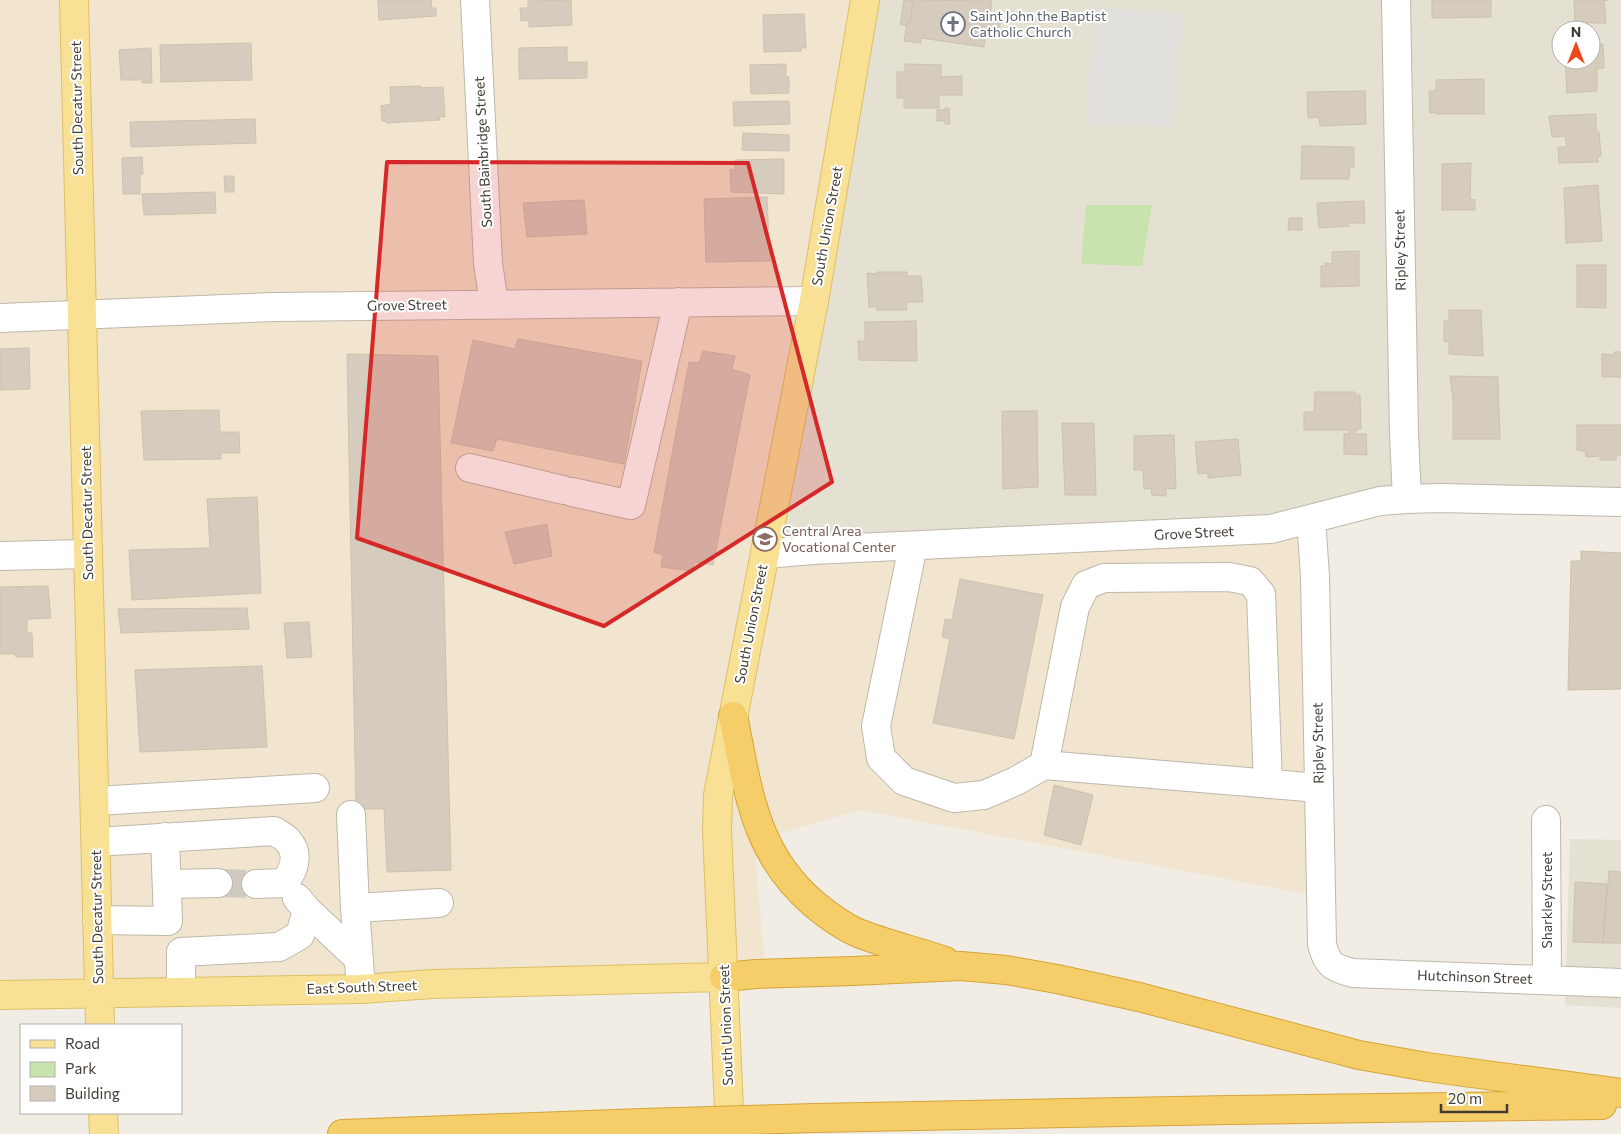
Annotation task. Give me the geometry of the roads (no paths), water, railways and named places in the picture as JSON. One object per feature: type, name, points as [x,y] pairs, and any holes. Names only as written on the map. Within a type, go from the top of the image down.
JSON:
[{"type":"highway","points":[[733,716],[753,810],[761,832],[778,866],[800,892],[824,912],[857,932],[961,966]]},
{"type":"highway","points":[[724,977],[756,974],[853,972],[961,966],[1006,970],[1120,992],[1359,1055],[1427,1067],[1621,1093]]},
{"type":"highway","points":[[342,1134],[815,1118],[1621,1105]]},
{"type":"main road","name":"South Decatur Street","points":[[74,0],[100,1024]]},
{"type":"main road","name":"South Union Street","points":[[730,1134],[717,830],[718,795],[814,301],[865,0]]},
{"type":"main road","name":"East South Street","points":[[0,994],[361,989],[432,984],[724,977]]},
{"type":"main road","points":[[103,1114],[104,1134]]},
{"type":"street","name":"South Bainbridge Street","points":[[475,0],[488,263],[494,304]]},
{"type":"street","name":"Ripley Street","points":[[1396,0],[1407,499]]},
{"type":"street","name":"Grove Street","points":[[0,318],[274,307],[814,301]]},
{"type":"street","points":[[470,468],[631,505],[678,302]]},
{"type":"street","name":"Grove Street","points":[[765,554],[813,550],[1271,530],[1380,501],[1407,499],[1621,502]]},
{"type":"street","name":"Ripley Street","points":[[1310,519],[1315,576],[1322,944],[1325,956],[1331,964]]},
{"type":"street","points":[[913,546],[876,726],[881,758],[904,781],[954,798],[984,795],[1016,781],[1044,765],[1319,788]]},
{"type":"street","points":[[0,556],[88,554]]},
{"type":"street","points":[[1044,765],[1075,606],[1086,585],[1104,578],[1229,577],[1250,581],[1261,594],[1268,784]]},
{"type":"street","points":[[95,801],[315,788]]},
{"type":"street","points":[[351,815],[361,989]]},
{"type":"street","name":"Sharkley Street","points":[[1546,820],[1547,980]]},
{"type":"street","points":[[96,842],[274,831],[289,842],[293,852],[295,864],[291,874],[284,883]]},
{"type":"street","points":[[165,837],[168,921],[181,952],[181,992]]},
{"type":"street","points":[[168,884],[218,883]]},
{"type":"street","points":[[284,883],[307,910],[359,959]]},
{"type":"street","points":[[256,884],[284,883]]},
{"type":"street","points":[[355,908],[439,903]]},
{"type":"street","points":[[181,952],[279,947],[300,935],[307,910]]},
{"type":"street","points":[[98,920],[168,921]]},
{"type":"street","name":"Hutchinson Street","points":[[1331,964],[1337,968],[1353,972],[1621,983]]},
{"type":"tunnel","points":[[218,883],[256,884]]},
{"type":"place","name":"Saint John the Baptist Catholic Church","points":[[953,24]]},
{"type":"place","name":"Central Area Vocational Center","points":[[765,539]]}]
